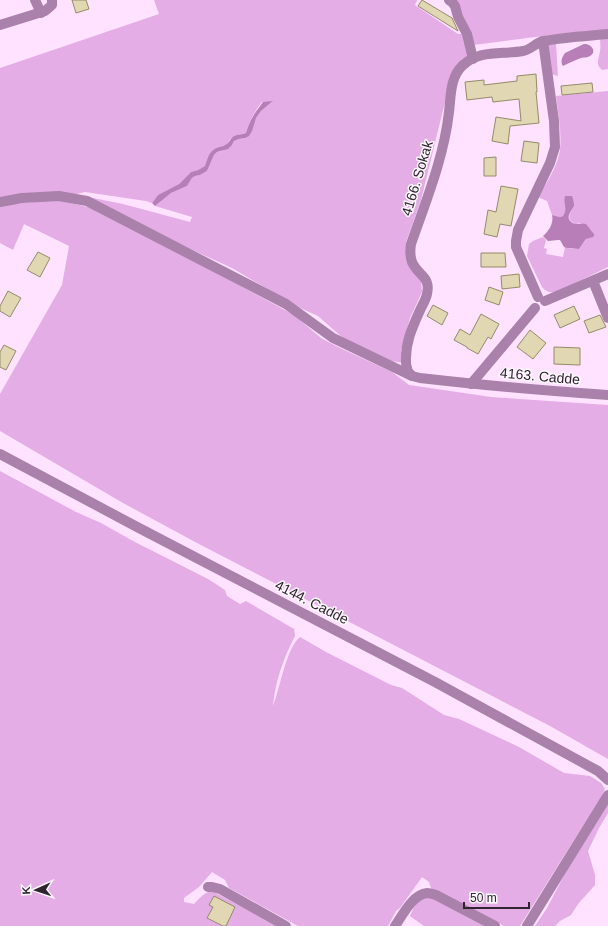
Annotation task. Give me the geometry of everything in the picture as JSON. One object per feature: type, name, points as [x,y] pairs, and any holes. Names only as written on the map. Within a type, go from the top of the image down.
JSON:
[{"type":"street","points":[[35,0],[41,12]]},
{"type":"street","points":[[0,25],[45,11],[52,5],[52,0]]},
{"type":"street","points":[[449,0],[452,2],[467,34],[473,59]]},
{"type":"street","points":[[542,299],[516,246],[516,241],[518,230],[550,163],[555,147],[554,121],[543,41],[608,34]]},
{"type":"street","name":"4166. Sokak","points":[[412,376],[407,368],[407,342],[410,332],[427,296],[428,289],[427,283],[411,260],[411,244],[442,148],[449,114],[453,81],[456,73],[462,66],[480,55],[524,51],[543,41]]},
{"type":"street","name":"4163. Cadde","points":[[0,202],[22,198],[59,196],[87,201],[286,304],[333,338],[412,376],[471,384],[608,395]]},
{"type":"street","points":[[471,384],[535,308],[533,302],[535,299],[542,299],[593,281],[608,274]]},
{"type":"street","points":[[593,281],[608,318]]},
{"type":"street","name":"4144. Cadde","points":[[0,454],[153,536],[436,682],[598,771],[608,780]]},
{"type":"street","points":[[527,926],[608,796]]},
{"type":"street","points":[[208,887],[220,890],[286,926]]},
{"type":"street","points":[[395,926],[412,902],[418,896],[426,893],[436,895],[495,926]]},
{"type":"shaded area","points":[[154,0],[417,0],[415,5],[458,34],[462,34],[470,56],[462,59],[450,77],[421,200],[406,242],[410,269],[421,280],[422,292],[410,318],[401,351],[403,363],[392,361],[344,339],[318,316],[298,307],[232,268],[186,247],[88,197],[123,204],[190,222],[192,217],[155,206],[171,193],[187,186],[192,178],[207,171],[214,155],[217,152],[222,151],[232,145],[234,141],[245,138],[261,111],[272,102],[262,102],[252,116],[246,133],[231,138],[223,146],[213,150],[209,154],[205,166],[191,172],[179,184],[158,195],[152,203],[85,192],[73,195],[0,199],[0,68],[159,14]]},
{"type":"shaded area","points":[[453,0],[608,0],[608,31],[524,38],[473,45]]},
{"type":"shaded area","points":[[608,37],[608,69],[602,70],[598,63],[600,38]]},
{"type":"shaded area","points":[[555,42],[558,76],[550,74],[547,45]]},
{"type":"shaded area","points":[[587,44],[593,48],[592,54],[589,57],[579,59],[563,66],[562,60],[565,53]]},
{"type":"shaded area","points":[[608,91],[608,267],[561,290],[549,292],[542,287],[527,256],[529,244],[543,237],[546,240],[544,248],[547,249],[546,254],[563,257],[565,247],[579,249],[591,231],[583,224],[571,222],[569,218],[571,210],[574,206],[565,206],[565,214],[563,216],[560,217],[552,215],[547,201],[538,197],[552,174],[559,155],[560,123],[556,96]]},
{"type":"shaded area","points":[[273,101],[261,111],[256,118],[249,136],[234,141],[228,149],[217,152],[214,155],[207,171],[192,178],[187,186],[171,193],[155,206],[152,203],[158,195],[179,184],[191,172],[205,166],[209,154],[213,150],[227,144],[234,136],[246,133],[253,116],[263,102]]},
{"type":"shaded area","points":[[565,196],[572,196],[574,202],[574,206],[569,215],[570,221],[573,223],[586,224],[594,234],[593,237],[586,239],[579,249],[564,247],[560,240],[548,241],[543,236],[550,227],[552,215],[560,217],[563,216],[565,209]]},
{"type":"shaded area","points":[[58,200],[92,208],[121,221],[294,315],[321,338],[392,372],[409,385],[491,397],[608,405],[608,759],[550,726],[197,543],[123,503],[0,431],[0,394],[62,285],[69,246],[24,224],[13,250],[0,243],[0,205]]},
{"type":"shaded area","points":[[0,471],[76,512],[101,523],[208,579],[225,590],[227,596],[240,604],[246,601],[294,629],[295,636],[287,652],[281,670],[273,706],[287,659],[295,642],[300,637],[391,685],[402,688],[444,715],[459,719],[519,747],[564,773],[590,776],[601,783],[605,789],[601,797],[520,926],[504,926],[431,888],[429,882],[422,877],[400,908],[396,911],[388,926],[298,926],[229,888],[225,880],[212,872],[199,887],[184,898],[184,902],[194,904],[204,894],[212,891],[278,926],[0,926]]},
{"type":"shaded area","points":[[608,803],[608,813],[588,851],[595,875],[595,885],[578,904],[571,915],[560,921],[555,926],[535,926],[547,908],[567,870]]},
{"type":"shaded area","points":[[432,897],[488,926],[424,926],[410,916],[418,902]]},
{"type":"building","points":[[72,0],[86,0],[89,9],[76,13]]},
{"type":"building","points":[[422,0],[452,18],[458,31],[418,6]]},
{"type":"building","points":[[536,74],[539,123],[510,126],[508,144],[492,141],[496,117],[521,121],[519,99],[493,102],[492,97],[467,100],[465,82],[484,80],[484,85],[517,81],[517,76]]},
{"type":"building","points":[[592,83],[593,92],[562,95],[561,86]]},
{"type":"building","points":[[524,141],[539,143],[537,163],[521,161]]},
{"type":"building","points":[[496,157],[496,176],[484,176],[484,158]]},
{"type":"building","points":[[501,186],[518,189],[511,226],[500,224],[497,237],[484,234],[488,210],[496,212]]},
{"type":"building","points":[[38,252],[50,258],[40,277],[27,270]]},
{"type":"building","points":[[481,253],[505,253],[506,267],[481,267]]},
{"type":"building","points":[[519,274],[520,287],[502,289],[501,276]]},
{"type":"building","points":[[489,287],[503,292],[499,305],[485,300]]},
{"type":"building","points":[[8,291],[21,298],[10,317],[0,311],[0,306]]},
{"type":"building","points":[[433,305],[448,313],[442,325],[427,316]]},
{"type":"building","points":[[574,306],[580,319],[560,328],[554,315]]},
{"type":"building","points":[[481,314],[499,324],[491,339],[488,337],[478,354],[454,340],[460,329],[470,335]]},
{"type":"building","points":[[600,315],[606,327],[589,333],[584,321]]},
{"type":"building","points":[[530,330],[546,343],[533,359],[517,347]]},
{"type":"building","points":[[4,345],[16,351],[6,370],[0,367],[0,352]]},
{"type":"building","points":[[554,347],[580,348],[580,365],[554,364]]},
{"type":"building","points":[[214,896],[235,907],[226,926],[207,918],[213,907],[209,905]]}]
